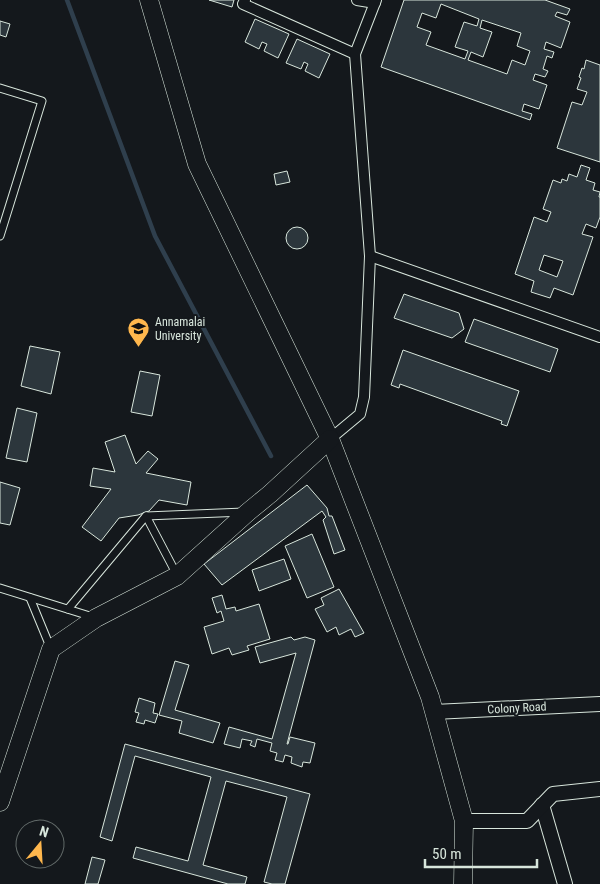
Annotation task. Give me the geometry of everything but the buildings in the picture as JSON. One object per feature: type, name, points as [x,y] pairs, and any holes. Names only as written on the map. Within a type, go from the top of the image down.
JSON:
[{"type":"street","points":[[149,0],[197,164],[330,439],[427,688],[464,821],[463,884]]},
{"type":"street","points":[[245,0],[243,4],[355,54]]},
{"type":"street","points":[[0,802],[51,649],[96,618],[177,576],[360,414],[364,397],[370,256],[355,54],[376,1],[357,0]]},
{"type":"street","points":[[370,256],[600,337]]},
{"type":"street","name":"Colony Road","points":[[434,712],[600,704]]},
{"type":"street","points":[[464,821],[527,821],[553,794],[600,789]]},
{"type":"street","points":[[542,805],[565,884]]},
{"type":"lane","points":[[0,88],[42,102],[0,236]]},
{"type":"lane","points":[[68,609],[146,516],[248,512]]},
{"type":"lane","points":[[146,516],[177,576]]},
{"type":"lane","points":[[0,588],[96,618]]},
{"type":"lane","points":[[30,598],[51,649]]},
{"type":"waterway","points":[[67,0],[155,236],[271,456]]},
{"type":"place","name":"Annamalai University","points":[[139,348]]}]
